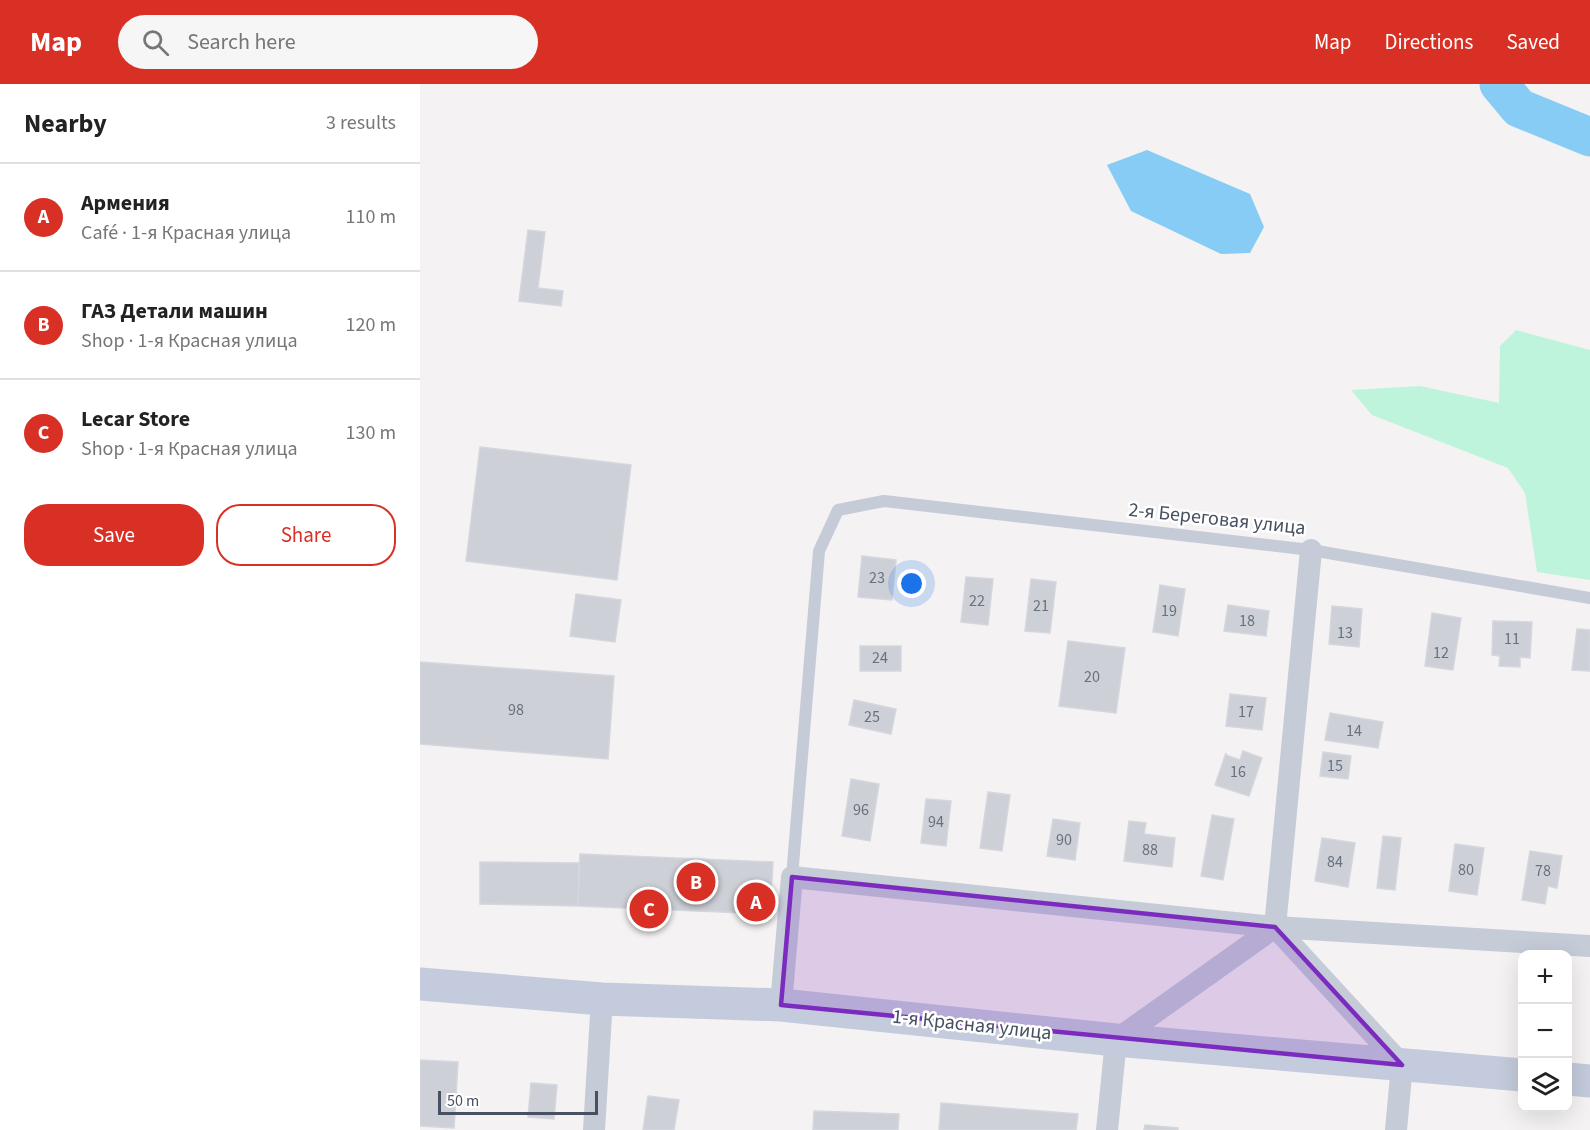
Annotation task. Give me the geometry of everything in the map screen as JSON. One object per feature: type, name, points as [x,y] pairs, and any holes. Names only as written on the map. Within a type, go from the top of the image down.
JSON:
[{"type":"main road","name":"1-я Красная улица","points":[[420,984],[602,999],[781,1005],[1116,1040],[1518,1075]]},
{"type":"main road","points":[[1572,1079],[1590,1081]]},
{"type":"street","points":[[1311,550],[1275,927],[1402,1065],[1396,1130]]},
{"type":"street","points":[[781,1005],[792,877],[1275,927],[1590,946]]},
{"type":"street","points":[[1107,1130],[1116,1040],[1275,927]]},
{"type":"street","points":[[594,1130],[602,999]]},
{"type":"lane","name":"2-я Береговая улица","points":[[792,877],[819,551],[838,510],[884,501],[1311,550],[1590,598]]},
{"type":"highlighted area","points":[[792,877],[1275,927],[1402,1065],[781,1005]]},
{"type":"green space","points":[[1516,330],[1590,350],[1590,580],[1537,572],[1525,493],[1508,468],[1372,415],[1351,390],[1420,386],[1499,403],[1500,346]]},
{"type":"water","points":[[1147,150],[1250,194],[1264,227],[1250,253],[1221,254],[1131,211],[1107,165]]},
{"type":"building","points":[[528,230],[545,232],[538,288],[563,291],[561,306],[519,301]]},
{"type":"building","points":[[480,447],[631,465],[617,580],[466,561]]},
{"type":"building","points":[[862,556],[896,560],[892,600],[858,597]]},
{"type":"building","points":[[966,577],[993,579],[988,625],[961,622]]},
{"type":"building","points":[[1031,579],[1056,582],[1050,633],[1025,631]]},
{"type":"building","points":[[1160,585],[1185,589],[1178,636],[1153,632]]},
{"type":"building","points":[[576,594],[621,600],[615,642],[570,636]]},
{"type":"building","points":[[1228,605],[1269,611],[1266,636],[1224,631]]},
{"type":"building","points":[[1332,606],[1362,609],[1359,647],[1329,644]]},
{"type":"building","points":[[1432,613],[1461,618],[1453,670],[1425,666]]},
{"type":"building","points":[[1493,621],[1532,622],[1530,658],[1520,657],[1520,667],[1499,666],[1500,656],[1492,655]]},
{"type":"building","points":[[1577,629],[1590,630],[1590,671],[1572,670]]},
{"type":"building","points":[[1068,641],[1125,648],[1116,713],[1059,706]]},
{"type":"building","points":[[860,646],[901,646],[901,671],[860,671]]},
{"type":"building","points":[[420,662],[614,676],[608,759],[420,744]]},
{"type":"building","points":[[1230,694],[1266,698],[1262,730],[1226,726]]},
{"type":"building","points":[[854,700],[896,709],[891,734],[849,725]]},
{"type":"building","points":[[1330,713],[1383,722],[1378,748],[1325,740]]},
{"type":"building","points":[[1243,751],[1262,758],[1249,796],[1215,785],[1226,753],[1240,760]]},
{"type":"building","points":[[1323,752],[1351,756],[1348,779],[1320,776]]},
{"type":"building","points":[[851,779],[879,784],[870,841],[842,836]]},
{"type":"building","points":[[988,792],[1010,795],[1002,851],[980,848]]},
{"type":"building","points":[[926,799],[951,801],[946,846],[921,843]]},
{"type":"building","points":[[1212,815],[1234,819],[1223,880],[1201,876]]},
{"type":"building","points":[[1053,819],[1080,823],[1075,860],[1047,856]]},
{"type":"building","points":[[1129,821],[1146,823],[1144,834],[1175,838],[1172,867],[1124,861]]},
{"type":"building","points":[[1383,836],[1401,838],[1395,890],[1377,888]]},
{"type":"building","points":[[1322,838],[1355,843],[1348,887],[1315,881]]},
{"type":"building","points":[[1455,844],[1484,848],[1477,895],[1449,891]]},
{"type":"building","points":[[1530,851],[1562,856],[1557,888],[1548,886],[1545,904],[1522,900]]},
{"type":"building","points":[[580,854],[773,862],[770,914],[578,906]]},
{"type":"building","points":[[480,862],[579,863],[578,906],[480,904]]},
{"type":"building","points":[[420,1060],[458,1062],[454,1128],[420,1126]]},
{"type":"building","points":[[531,1083],[557,1085],[554,1119],[528,1117]]},
{"type":"building","points":[[648,1096],[679,1100],[674,1130],[643,1130]]},
{"type":"building","points":[[941,1103],[1078,1114],[1076,1130],[939,1130]]},
{"type":"building","points":[[814,1111],[899,1114],[898,1130],[813,1130]]},
{"type":"building","points":[[1145,1125],[1178,1128],[1178,1130],[1144,1130]]},
{"type":"waterway","points":[[1499,84],[1519,108],[1590,137]]},
{"type":"place","name":"ГАЗ Детали машин","points":[[696,882]]},
{"type":"place","name":"Армения","points":[[756,902]]},
{"type":"place","name":"Lecar Store","points":[[649,909]]}]
